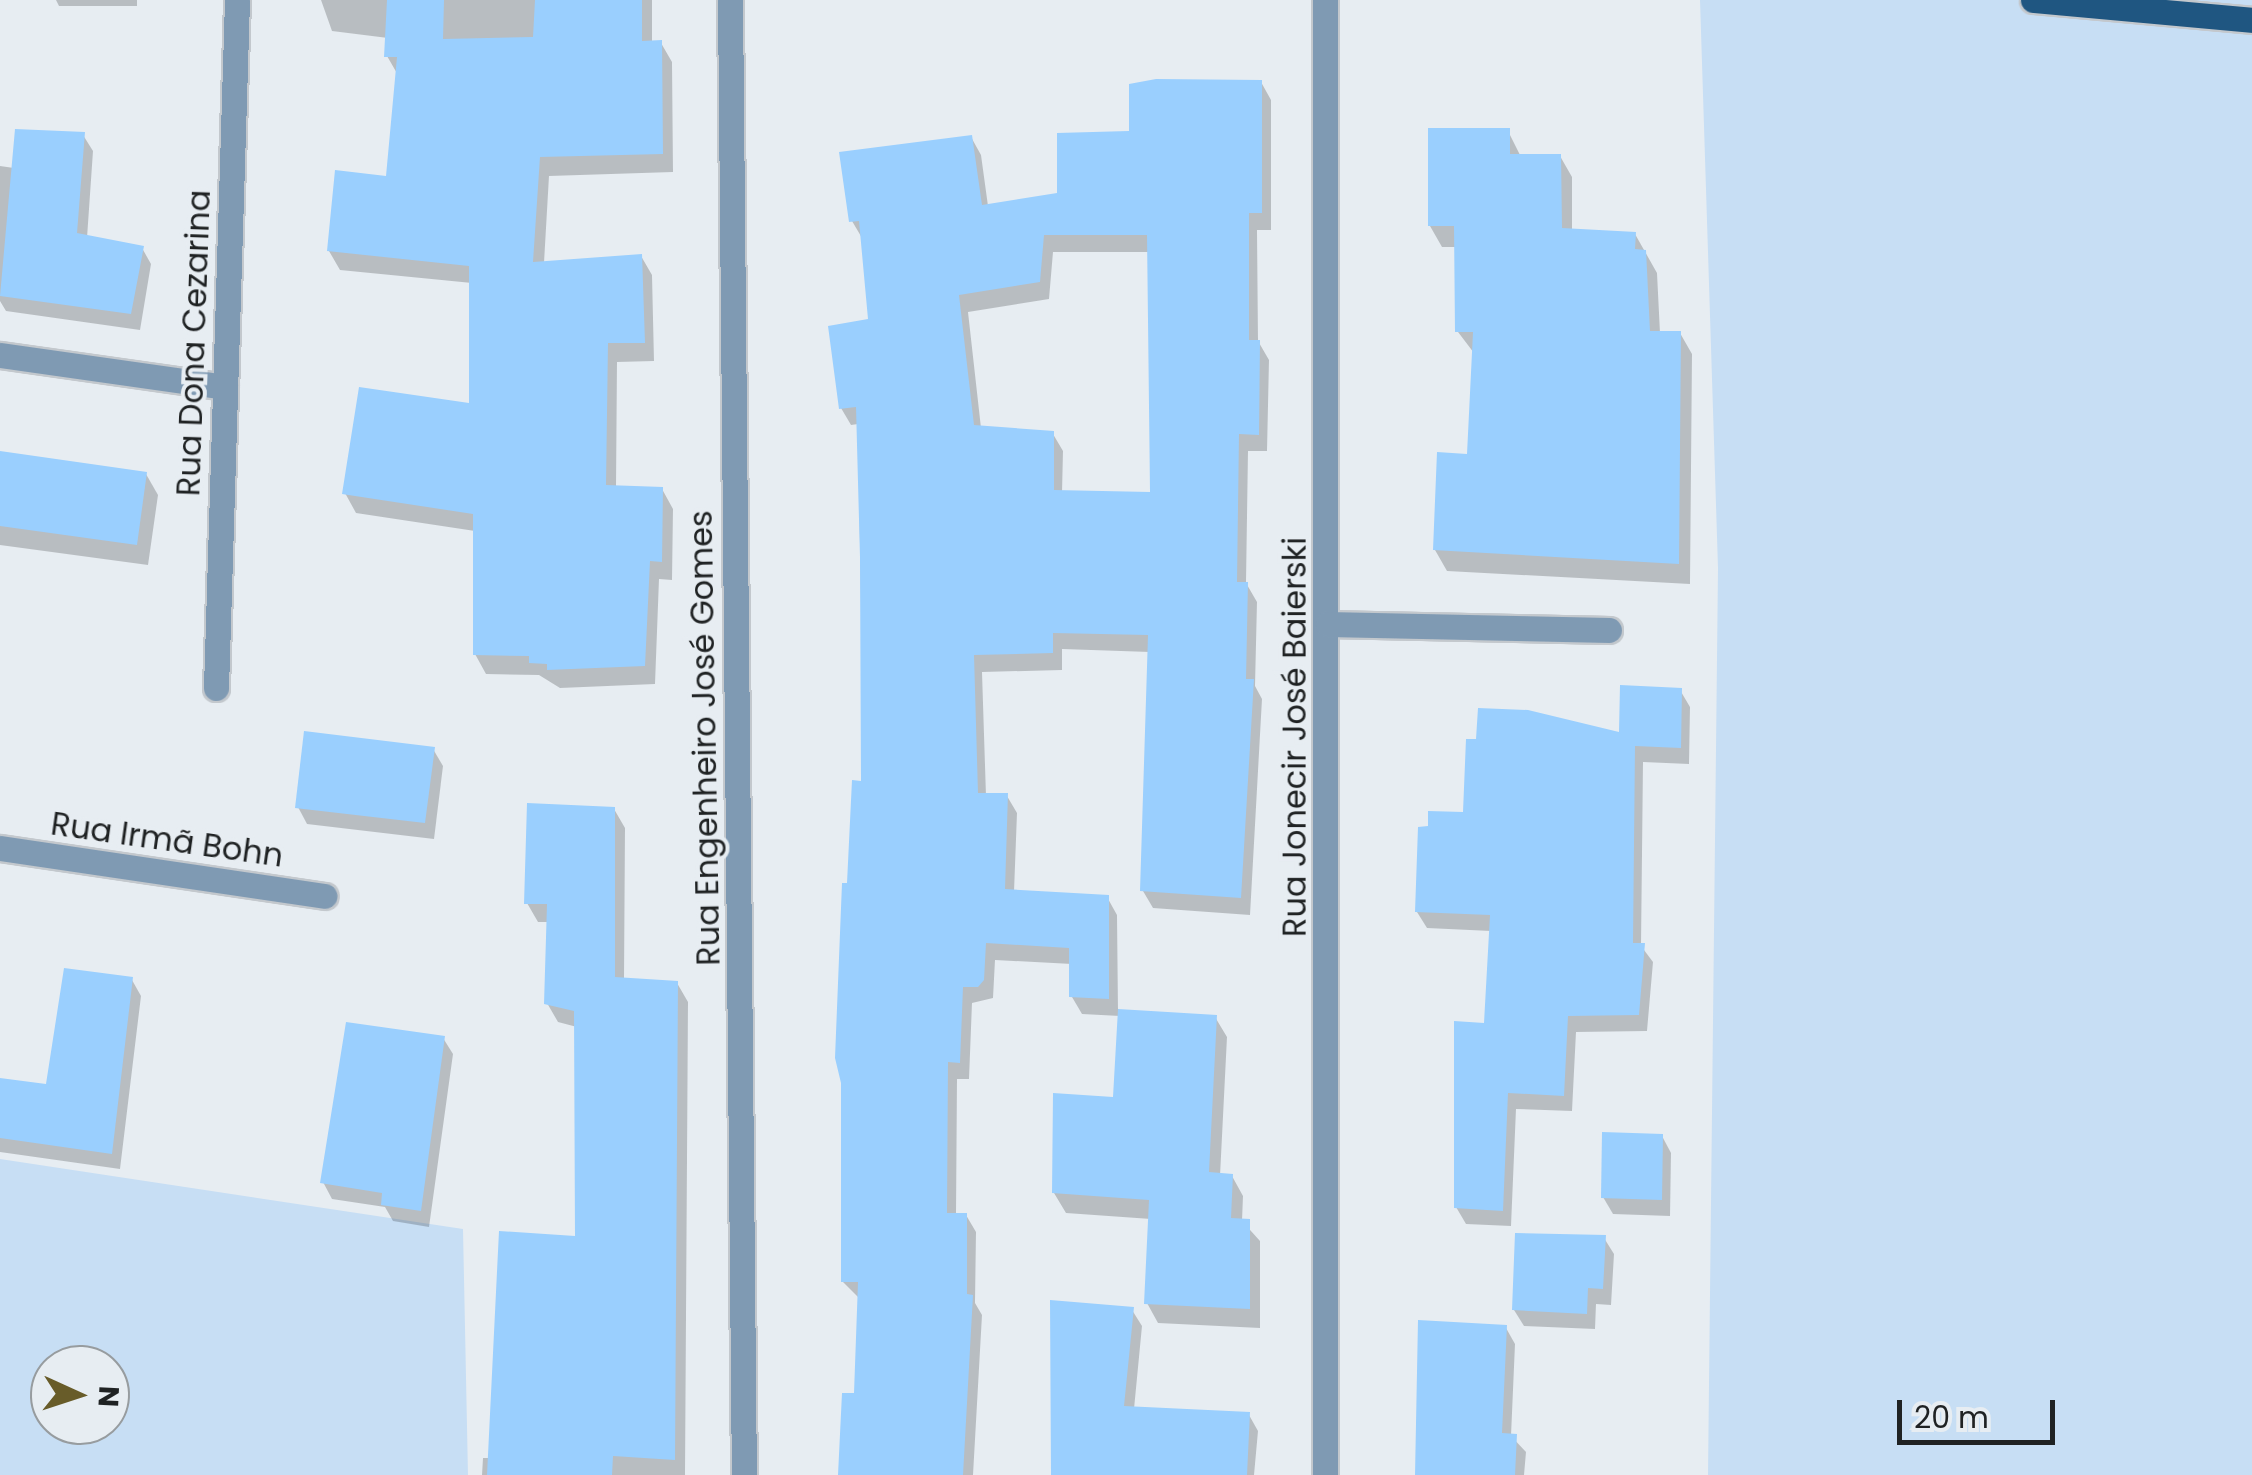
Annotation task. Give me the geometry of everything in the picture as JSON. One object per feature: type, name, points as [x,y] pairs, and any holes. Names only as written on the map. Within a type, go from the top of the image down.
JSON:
[{"type":"main road","points":[[2033,0],[2252,20]]},
{"type":"street","name":"Rua Dona Cezarina","points":[[216,688],[237,0]]},
{"type":"street","name":"Rua Engenheiro José Gomes","points":[[730,0],[744,1475]]},
{"type":"street","name":"Rua Jonecir José Baierski","points":[[1324,0],[1328,624],[1325,1475]]},
{"type":"street","points":[[0,355],[225,387]]},
{"type":"street","points":[[1328,624],[1608,630]]},
{"type":"street","name":"Rua Irmã Bohn","points":[[0,848],[324,896]]},
{"type":"shaded area","points":[[1700,0],[2252,0],[2252,1475],[1708,1475],[1718,568]]},
{"type":"shaded area","points":[[0,1159],[463,1229],[468,1475],[0,1475]]},
{"type":"building","points":[[387,0],[444,0],[443,39],[533,37],[535,0],[642,0],[642,41],[662,40],[663,154],[540,157],[533,262],[642,254],[645,343],[608,343],[606,485],[663,487],[662,562],[650,561],[645,666],[547,670],[547,664],[529,663],[529,656],[473,655],[473,514],[342,494],[359,387],[469,403],[469,266],[327,251],[335,170],[386,176],[397,57],[384,57]]},
{"type":"building","points":[[1156,79],[1262,80],[1262,213],[1249,213],[1249,340],[1260,340],[1259,435],[1239,434],[1237,582],[1248,582],[1246,679],[1254,679],[1241,898],[1140,891],[1148,635],[1053,633],[1053,653],[974,655],[978,793],[1008,793],[1005,889],[1109,895],[1109,999],[1069,997],[1069,948],[986,943],[984,980],[978,987],[963,987],[960,1063],[948,1062],[947,1213],[967,1213],[967,1294],[973,1295],[963,1475],[838,1475],[842,1393],[854,1393],[858,1282],[841,1282],[841,1083],[835,1058],[842,883],[847,883],[852,780],[861,781],[860,557],[856,407],[839,409],[828,326],[868,319],[859,221],[849,222],[839,152],[972,135],[982,205],[1057,193],[1057,133],[1129,131],[1129,84]],"holes":[[[1044,235],[1147,235],[1150,492],[1054,490],[1054,431],[974,425],[959,295],[1040,282]]]},
{"type":"building","points":[[1428,128],[1510,128],[1510,154],[1561,154],[1562,228],[1636,232],[1635,249],[1646,250],[1650,331],[1681,331],[1679,564],[1433,550],[1437,452],[1467,454],[1473,332],[1455,332],[1454,226],[1428,226]]},
{"type":"building","points":[[15,129],[85,132],[77,233],[144,246],[131,314],[0,296]]},
{"type":"building","points":[[0,451],[147,472],[137,545],[0,526]]},
{"type":"building","points":[[1620,685],[1682,688],[1681,748],[1635,746],[1633,943],[1645,943],[1639,1015],[1568,1016],[1564,1096],[1508,1093],[1503,1211],[1454,1208],[1454,1021],[1484,1023],[1490,915],[1415,912],[1418,827],[1428,826],[1428,811],[1463,812],[1466,739],[1476,739],[1478,708],[1528,710],[1619,732]]},
{"type":"building","points":[[304,731],[435,747],[425,823],[295,808]]},
{"type":"building","points":[[527,803],[615,807],[615,977],[678,981],[675,1460],[613,1456],[612,1475],[487,1475],[499,1231],[575,1236],[574,1011],[544,1004],[547,904],[524,904]]},
{"type":"building","points":[[64,968],[133,977],[112,1154],[0,1138],[0,1078],[46,1084]]},
{"type":"building","points":[[1118,1009],[1217,1015],[1209,1172],[1233,1174],[1231,1218],[1250,1219],[1250,1309],[1144,1304],[1149,1200],[1052,1193],[1053,1093],[1113,1097]]},
{"type":"building","points":[[346,1022],[445,1036],[421,1211],[381,1205],[382,1193],[320,1183]]},
{"type":"building","points":[[1602,1132],[1663,1134],[1662,1200],[1601,1198]]},
{"type":"building","points":[[1515,1233],[1606,1235],[1603,1289],[1588,1288],[1587,1314],[1512,1310]]},
{"type":"building","points":[[1050,1300],[1134,1307],[1124,1406],[1250,1412],[1247,1475],[1051,1475]]},
{"type":"building","points":[[1418,1320],[1507,1325],[1502,1433],[1517,1434],[1515,1475],[1415,1475]]}]
